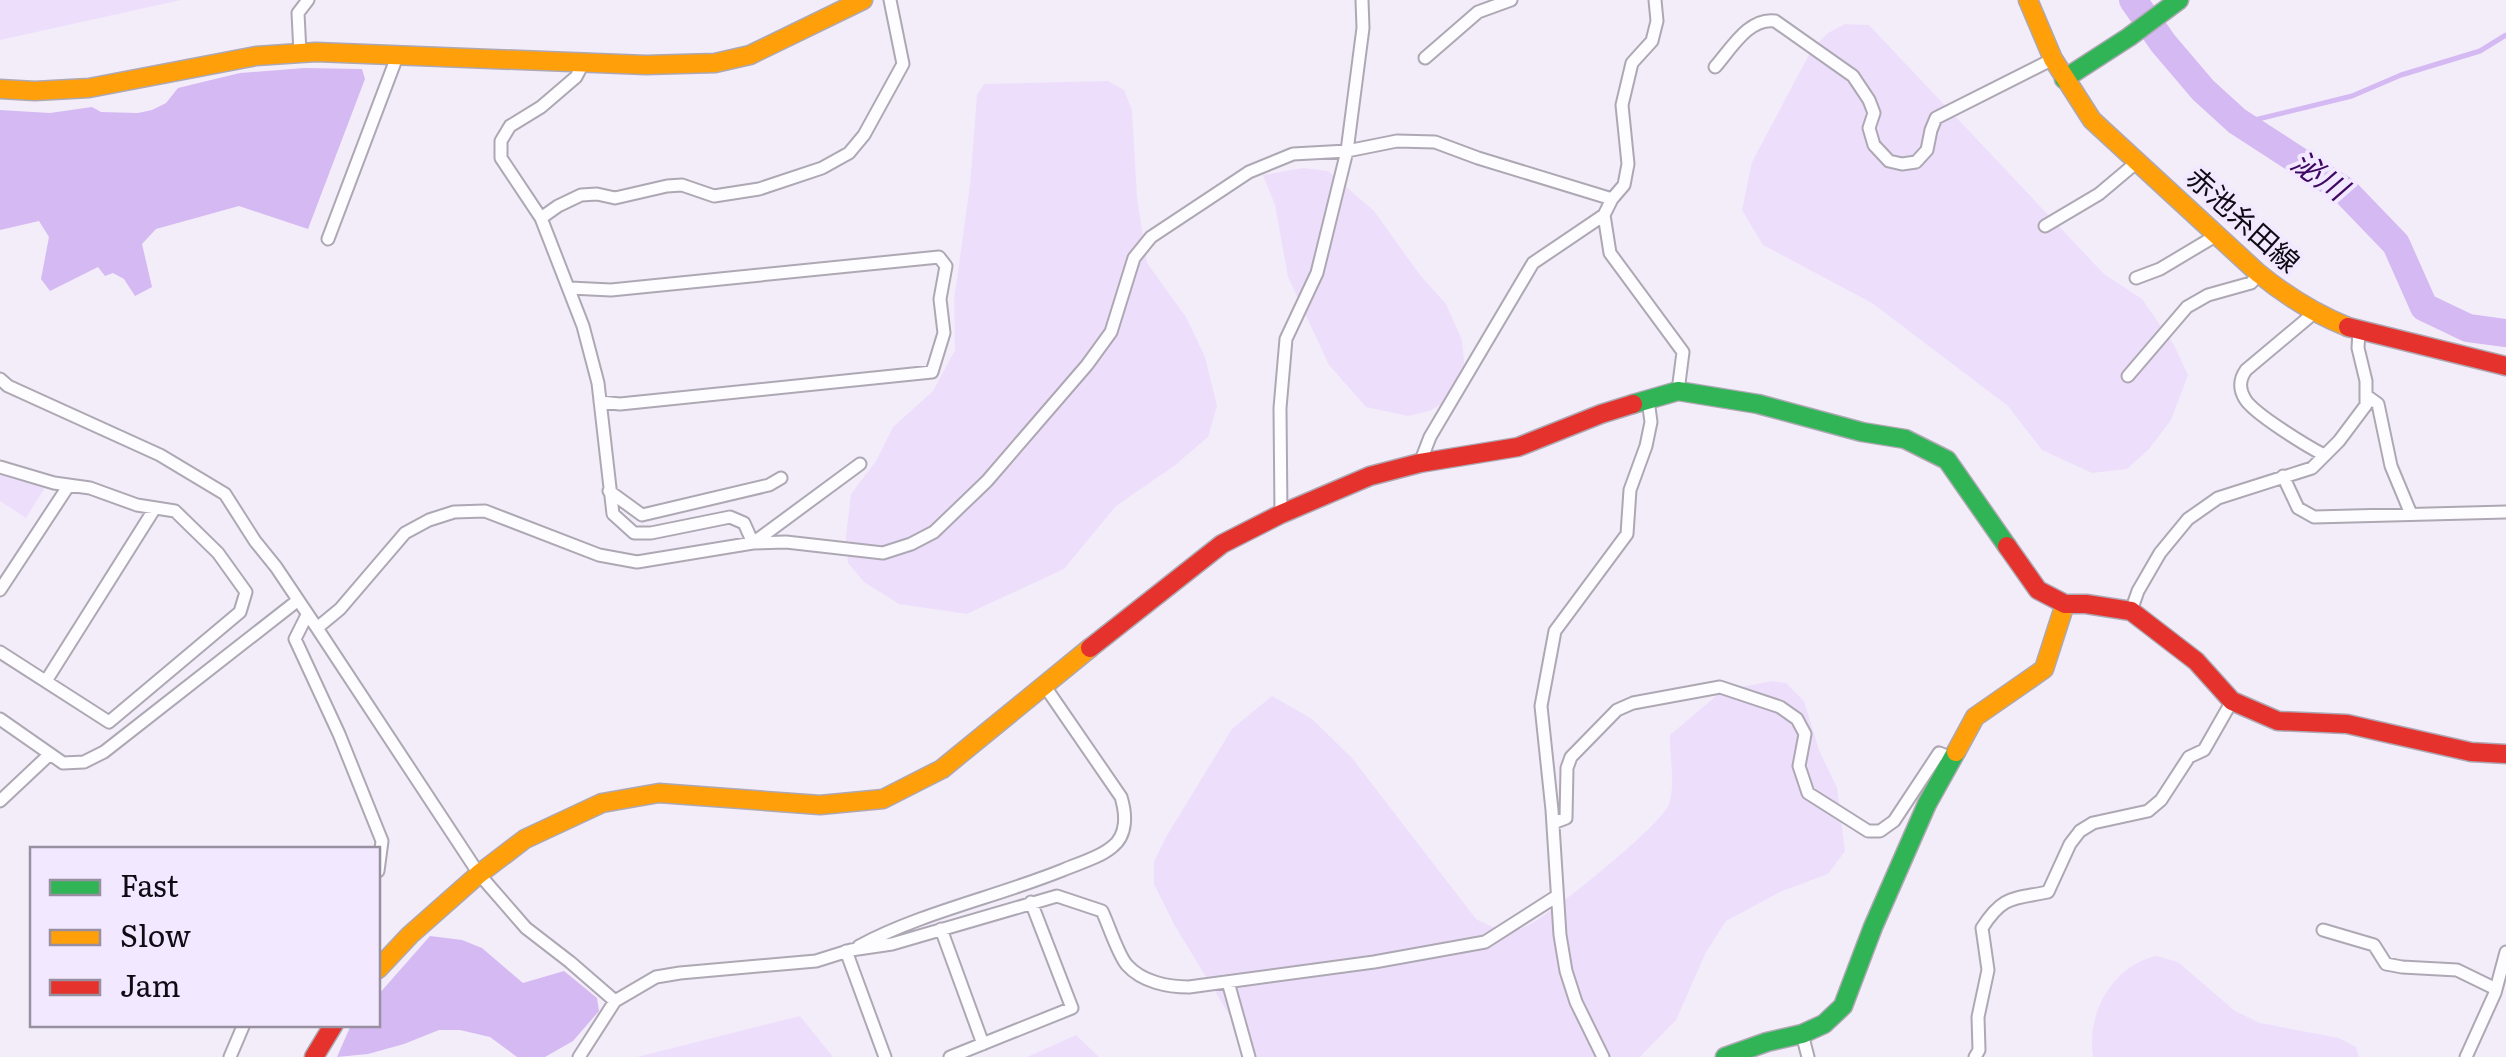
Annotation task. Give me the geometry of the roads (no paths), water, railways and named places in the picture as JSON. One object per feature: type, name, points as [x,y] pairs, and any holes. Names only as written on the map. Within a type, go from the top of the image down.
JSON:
[{"type":"street","points":[[300,54],[298,13],[308,0]]},
{"type":"street","points":[[0,89],[89,88],[256,56],[300,54],[715,64],[750,56],[862,0]]},
{"type":"street","points":[[541,218],[581,195],[615,198],[682,186],[714,196],[758,188],[822,168],[848,153],[864,135],[902,64],[890,0]]},
{"type":"street","points":[[1281,514],[1280,408],[1286,339],[1317,273],[1348,151],[1363,28],[1362,0]]},
{"type":"street","points":[[1425,58],[1478,12],[1511,0]]},
{"type":"street","points":[[1420,462],[1430,437],[1534,263],[1604,216],[1624,185],[1628,164],[1622,105],[1632,63],[1652,41],[1657,21],[1655,0]]},
{"type":"street","name":"赤池糸田線","points":[[2028,0],[2053,59],[2092,120],[2284,294],[2314,313],[2360,331],[2506,366]]},
{"type":"street","points":[[2064,79],[2173,5]]},
{"type":"street","points":[[1715,67],[1751,26],[1764,20],[1775,21],[1852,76],[1874,113],[1868,128],[1874,145],[1889,162],[1902,164],[1916,162],[1928,150],[1936,118],[2053,59]]},
{"type":"street","points":[[328,239],[398,54]]},
{"type":"street","points":[[584,62],[576,77],[510,126],[501,141],[501,158],[541,218],[583,326],[598,383],[613,514],[634,533],[730,516],[744,524],[753,544]]},
{"type":"street","points":[[317,628],[340,609],[405,533],[454,512],[485,512],[599,555],[637,562],[753,544],[786,542],[883,553],[911,544],[934,532],[987,481],[1096,352],[1111,332],[1134,258],[1150,237],[1249,172],[1293,154],[1348,151],[1397,141],[1435,142],[1612,199]]},
{"type":"street","points":[[2045,226],[2099,194],[2137,162]]},
{"type":"street","points":[[1604,216],[1610,253],[1684,352],[1678,391]]},
{"type":"street","points":[[2136,278],[2160,269],[2217,235]]},
{"type":"street","points":[[570,288],[611,290],[939,257],[946,266],[940,299],[944,333],[932,372],[620,404],[600,402]]},
{"type":"street","points":[[2128,376],[2187,307],[2251,283],[2260,274]]},
{"type":"street","points":[[2314,313],[2246,370],[2240,378],[2240,388],[2247,403],[2324,455]]},
{"type":"street","points":[[2131,611],[2160,553],[2188,520],[2218,498],[2312,468],[2339,441],[2366,406],[2366,382],[2358,348],[2360,331]]},
{"type":"street","points":[[0,379],[160,454],[224,494],[478,874],[526,928],[615,1001]]},
{"type":"street","points":[[380,967],[410,934],[478,874],[525,839],[602,802],[659,793],[820,805],[883,799],[942,769],[1222,544],[1370,476],[1420,462],[1518,447],[1600,414],[1678,391],[1758,404],[1862,432],[1905,439],[1947,460],[2038,590],[2065,604],[2131,611],[2196,661],[2232,701],[2278,721],[2347,724],[2470,752],[2506,754]]},
{"type":"street","points":[[2366,396],[2378,404],[2392,466],[2411,514]]},
{"type":"street","points":[[1603,1057],[1576,1002],[1566,971],[1541,706],[1555,631],[1627,534],[1630,490],[1651,422],[1648,400]]},
{"type":"street","points":[[753,544],[860,464]]},
{"type":"street","points":[[0,467],[54,483],[90,488],[138,505],[174,511],[218,553],[246,592],[240,612],[109,722],[0,652]]},
{"type":"street","points":[[2283,476],[2298,508],[2314,517],[2506,512]]},
{"type":"street","points":[[609,490],[642,515],[769,485],[780,478]]},
{"type":"street","points":[[0,590],[69,485]]},
{"type":"street","points":[[46,681],[156,508]]},
{"type":"street","points":[[0,719],[63,763],[84,762],[104,752],[297,601]]},
{"type":"street","points":[[1725,1057],[1802,1034],[1824,1024],[1844,1006],[1904,854],[1952,758],[1976,717],[2044,668],[2065,604]]},
{"type":"street","points":[[307,615],[296,639],[382,841],[380,856]]},
{"type":"street","points":[[166,674],[181,692]]},
{"type":"street","points":[[848,951],[889,930],[1034,882],[1115,846],[1126,814],[1121,797],[1044,685]]},
{"type":"street","points":[[1553,823],[1566,818],[1567,768],[1571,757],[1617,710],[1632,703],[1720,687],[1780,707],[1796,718],[1805,734],[1798,766],[1808,794],[1868,831],[1880,831],[1894,821],[1939,754],[1952,758]]},
{"type":"street","points":[[1981,1055],[1978,1017],[1988,970],[1982,928],[1994,908],[2006,900],[2048,892],[2080,831],[2093,823],[2148,811],[2161,800],[2189,757],[2204,750],[2232,701]]},
{"type":"street","points":[[0,801],[50,754]]},
{"type":"street","points":[[579,1057],[615,1001],[656,977],[816,961],[892,944],[1056,896],[1102,910],[1126,964],[1145,977],[1167,987],[1189,987],[1374,962],[1485,942],[1557,896]]},
{"type":"street","points":[[950,1057],[1072,1008],[1031,902]]},
{"type":"street","points":[[942,929],[983,1044]]},
{"type":"street","points":[[2323,930],[2374,945],[2386,964],[2458,970],[2496,990]]},
{"type":"street","points":[[848,951],[885,1057]]},
{"type":"street","points":[[2466,1057],[2496,990],[2506,952]]},
{"type":"street","points":[[1228,982],[1249,1057]]},
{"type":"street","points":[[230,1057],[243,1027]]},
{"type":"street","points":[[314,1057],[332,1027]]},
{"type":"street","points":[[1802,1034],[1808,1057]]},
{"type":"waterway","name":"泌川","points":[[2133,0],[2203,90],[2237,121],[2345,191],[2396,244],[2424,307],[2468,328],[2506,333]]},
{"type":"waterway","points":[[2242,123],[2352,96],[2401,75],[2480,51],[2506,35]]}]
